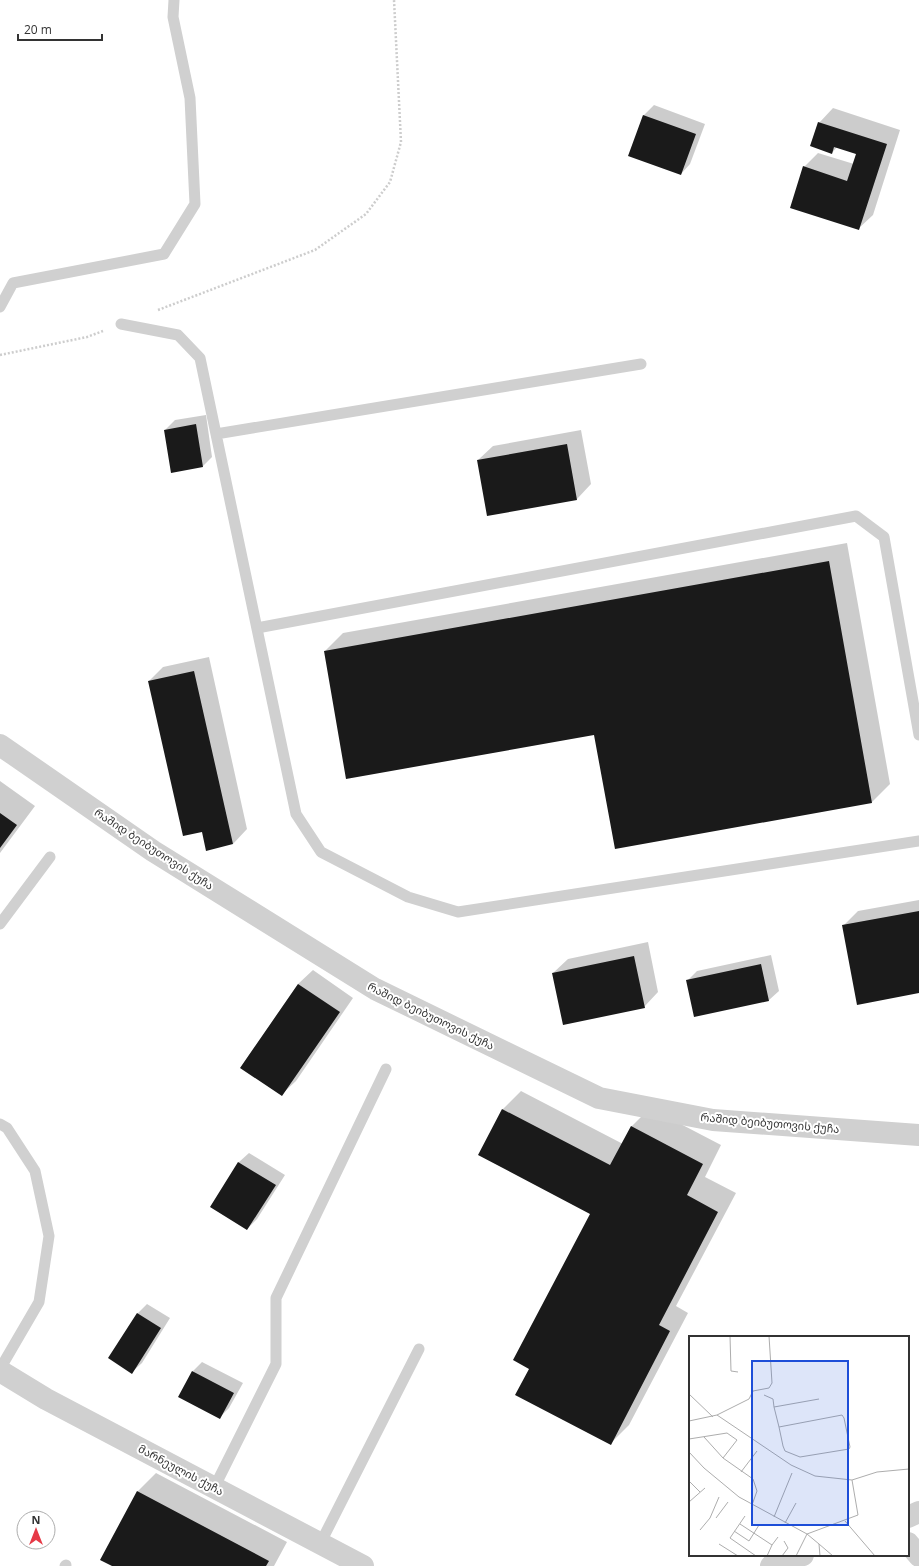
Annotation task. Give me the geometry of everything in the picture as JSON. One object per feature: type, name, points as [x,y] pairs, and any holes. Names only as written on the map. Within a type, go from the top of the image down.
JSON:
[{"type":"street","name":"რაშიდ ბეიბუთოვის ქუჩა","points":[[0,745],[153,850],[375,989],[599,1098],[713,1120],[919,1135]]},
{"type":"street","name":"მარნეულის ქუჩა","points":[[0,1370],[46,1399],[363,1566]]},
{"type":"street","points":[[909,1516],[919,1512]]},
{"type":"street","points":[[909,1544],[919,1556]]},
{"type":"street","points":[[771,1566],[800,1556]]},
{"type":"lane","points":[[0,307],[13,283],[164,254],[196,204],[190,98],[173,17],[174,0]]},
{"type":"lane","points":[[120,324],[178,335],[200,358],[296,814],[321,852],[408,897],[458,912],[919,842]]},
{"type":"lane","points":[[216,434],[641,364]]},
{"type":"lane","points":[[257,628],[856,516],[884,537],[919,735]]},
{"type":"lane","points":[[0,924],[50,857]]},
{"type":"lane","points":[[214,1488],[276,1364],[276,1298],[386,1069]]},
{"type":"lane","points":[[0,1124],[8,1128],[35,1171],[49,1236],[39,1302],[0,1370]]},
{"type":"lane","points":[[320,1544],[419,1349]]},
{"type":"path","points":[[157,310],[315,250],[366,214],[390,182],[401,142],[394,0]]},
{"type":"path","points":[[0,355],[87,337],[120,324]]},
{"type":"building","points":[[643,115],[696,134],[681,175],[628,156]]},
{"type":"building","points":[[818,122],[887,144],[859,230],[790,208],[803,166],[847,181],[856,154],[834,147],[832,154],[810,146]]},
{"type":"building","points":[[196,424],[203,467],[171,473],[164,430]]},
{"type":"building","points":[[567,444],[577,500],[487,516],[477,460]]},
{"type":"building","points":[[829,561],[872,803],[615,849],[594,735],[346,779],[324,651]]},
{"type":"building","points":[[194,671],[233,844],[206,851],[202,832],[183,836],[148,681]]},
{"type":"building","points":[[0,813],[17,825],[0,848]]},
{"type":"building","points":[[919,911],[919,993],[857,1005],[842,925]]},
{"type":"building","points":[[634,956],[645,1008],[563,1025],[552,973]]},
{"type":"building","points":[[761,964],[769,1001],[694,1017],[686,980]]},
{"type":"building","points":[[298,984],[340,1012],[282,1096],[240,1068]]},
{"type":"building","points":[[502,1109],[610,1165],[631,1126],[703,1164],[687,1195],[718,1212],[659,1325],[670,1331],[611,1445],[515,1395],[529,1369],[513,1360],[590,1214],[478,1155]]},
{"type":"building","points":[[238,1162],[276,1185],[247,1230],[210,1207]]},
{"type":"building","points":[[137,1313],[161,1328],[132,1374],[108,1358]]},
{"type":"building","points":[[192,1371],[234,1393],[220,1419],[178,1397]]},
{"type":"building","points":[[137,1491],[269,1561],[266,1566],[112,1566],[100,1560]]}]
